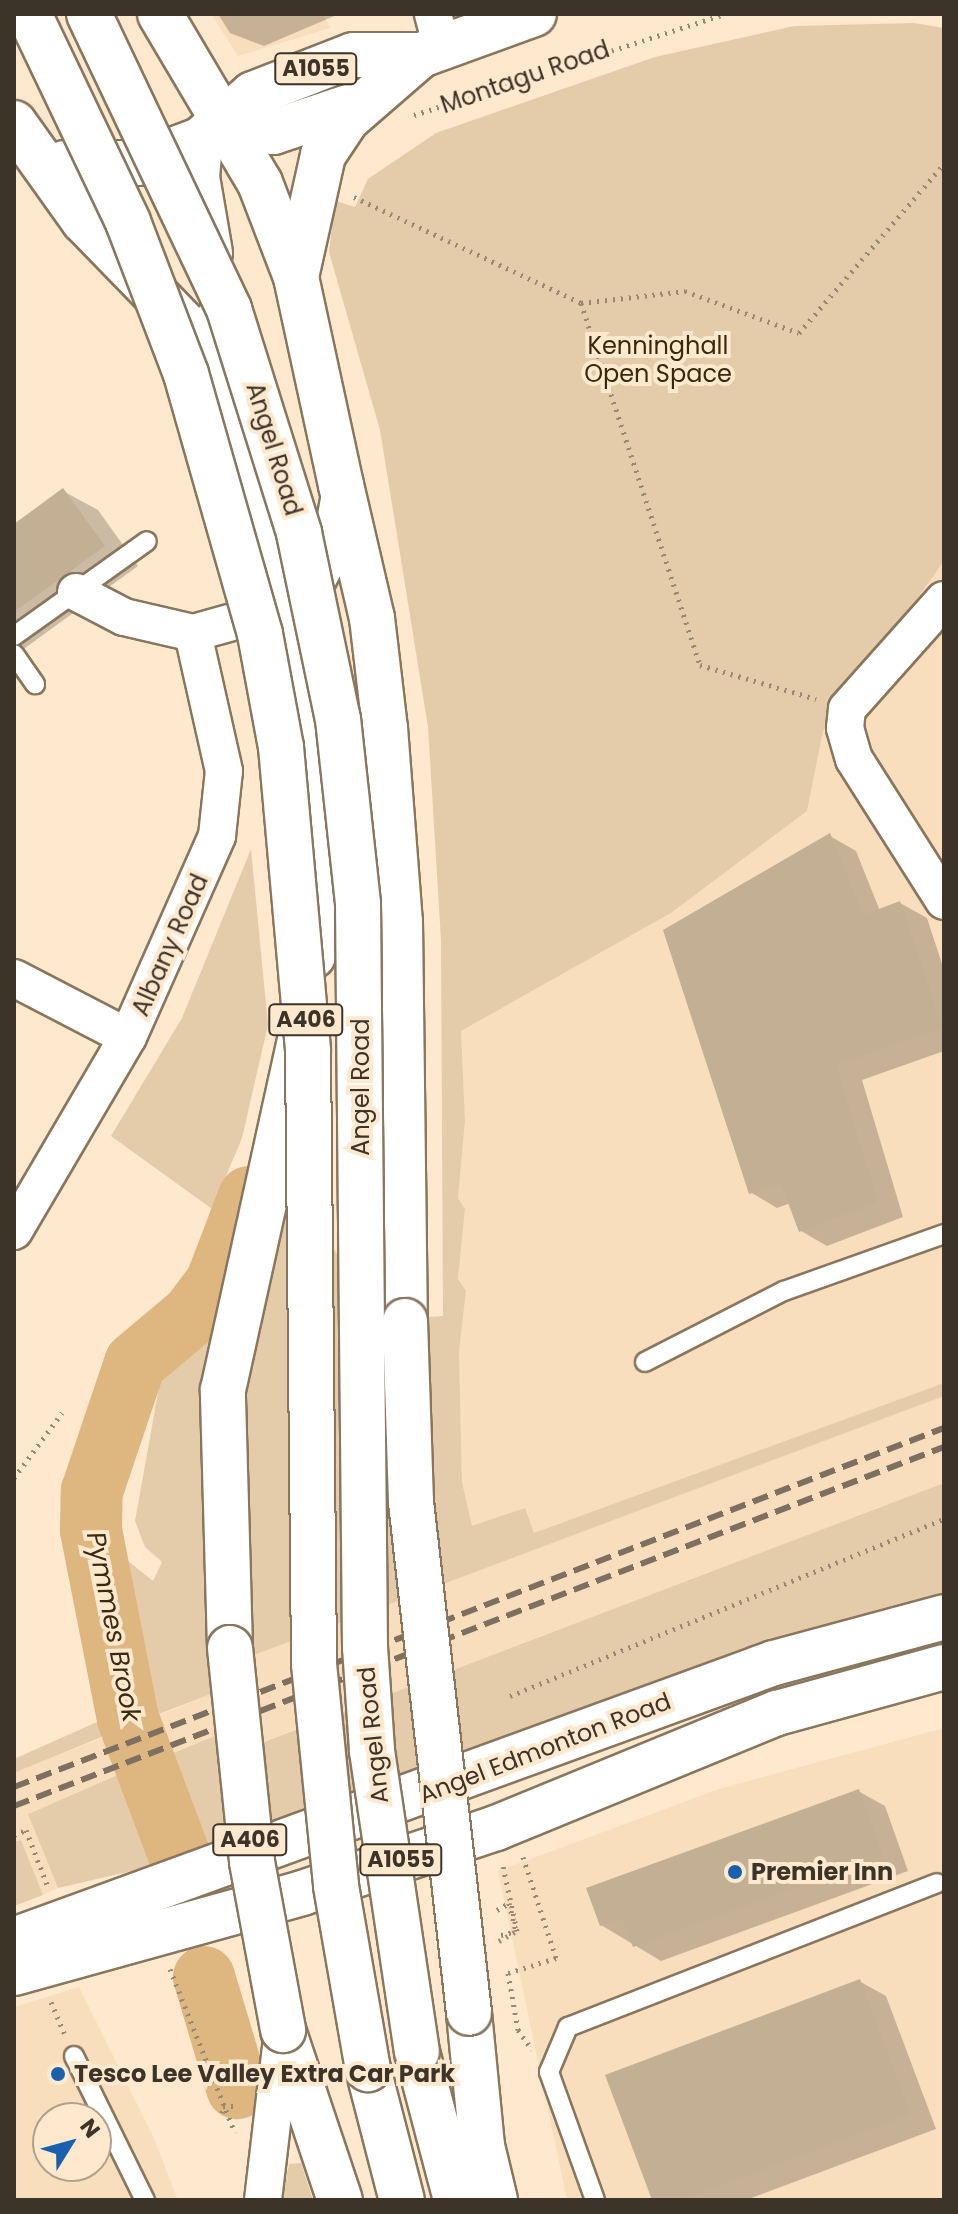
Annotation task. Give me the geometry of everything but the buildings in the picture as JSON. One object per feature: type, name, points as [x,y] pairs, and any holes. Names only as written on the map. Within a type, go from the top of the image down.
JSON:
[{"type":"main road","name":"A406","points":[[29,14],[128,222],[186,374],[260,634],[281,747],[308,1051],[314,1664],[336,1886],[368,2069],[402,2200]]},
{"type":"main road","name":"Angel Road","points":[[89,14],[229,309],[299,533],[338,719],[359,935],[365,1647],[372,1751],[417,2052],[456,2200]]},
{"type":"main road","points":[[160,14],[213,132],[260,183],[296,277],[372,618],[386,743],[400,922],[405,1321],[412,1518],[482,2146],[495,2200]]},
{"type":"main road","name":"A1055","points":[[213,132],[253,94],[353,55],[534,14]]},
{"type":"main road","name":"A1055","points":[[296,277],[323,155],[389,109],[432,39]]},
{"type":"main road","name":"A1055","points":[[213,132],[273,132],[389,109]]},
{"type":"main road","points":[[14,123],[43,158],[84,221],[219,360]]},
{"type":"main road","points":[[43,158],[107,168],[213,132]]},
{"type":"main road","points":[[213,132],[197,177],[219,360]]},
{"type":"main road","name":"Angel Road","points":[[219,360],[270,508],[290,606],[317,884],[310,995],[235,1323],[221,1449],[234,1694],[252,1862],[283,2030],[288,2081]]},
{"type":"main road","name":"Angel Edmonton Road","points":[[14,1940],[774,1663],[944,1617]]},
{"type":"main road","name":"A1055","points":[[29,1980],[510,1823],[777,1713],[944,1667]]},
{"type":"main road","name":"A406","points":[[288,2081],[340,2200]]},
{"type":"street","points":[[76,592],[124,617],[193,633],[290,606],[314,587],[328,559],[341,485]]},
{"type":"street","points":[[944,600],[847,709],[845,743],[944,901]]},
{"type":"street","name":"Albany Road","points":[[18,1213],[128,1037],[224,803],[224,771],[193,633]]},
{"type":"street","points":[[14,978],[128,1037]]},
{"type":"street","points":[[263,2200],[288,2081]]},
{"type":"lane","points":[[14,636],[147,541]]},
{"type":"lane","points":[[14,654],[35,684]]},
{"type":"lane","points":[[645,1362],[784,1291],[944,1234]]},
{"type":"lane","points":[[595,2200],[549,2072],[568,2027],[937,1883]]},
{"type":"lane","points":[[74,2056],[145,2200]]},
{"type":"path","name":"Montagu Road","points":[[389,109],[725,14]]},
{"type":"path","points":[[342,191],[581,303],[685,291],[799,333],[944,164]]},
{"type":"path","points":[[581,303],[700,665],[847,709]]},
{"type":"path","points":[[14,1478],[62,1413]]},
{"type":"path","points":[[510,1696],[944,1519]]},
{"type":"path","points":[[14,1835],[26,1830],[61,1921]]},
{"type":"path","points":[[523,1857],[556,1958],[508,1973],[518,2030],[549,2072]]},
{"type":"path","points":[[500,1934],[511,1938],[517,1931],[503,1866]]},
{"type":"path","points":[[494,1941],[517,1935],[509,1903],[497,1910]]},
{"type":"path","points":[[166,1960],[229,2131],[223,2106],[235,2106]]},
{"type":"path","points":[[29,1980],[74,2056]]},
{"type":"shaded area","points":[[211,14],[323,14],[330,28],[238,56]]},
{"type":"shaded area","points":[[944,561],[944,1383],[533,1534],[472,1527],[462,1482],[459,1352],[466,1291],[458,1280],[465,1209],[458,1198],[465,1122],[461,1031],[671,913],[807,811],[823,731]]},
{"type":"shaded area","points":[[944,1396],[944,1483],[255,1745],[246,1724],[29,1813],[58,1888],[43,1895],[21,1840],[14,1842],[14,1773],[232,1686],[225,1666]]},
{"type":"shaded area","points":[[944,1728],[944,2200],[567,2200],[498,1871],[719,1789]]},
{"type":"shaded area","name":"Tesco Lee Valley Extra Car Park","points":[[79,1987],[153,2136],[178,2200],[14,2200],[14,2007]]},
{"type":"green space","name":"Kenninghall Open Space","points":[[914,23],[944,28],[944,561],[823,731],[807,811],[671,913],[461,1031],[465,1121],[458,1198],[465,1209],[458,1279],[466,1291],[459,1352],[462,1482],[472,1526],[525,1508],[534,1533],[944,1383],[944,1396],[225,1666],[232,1686],[151,1717],[113,1536],[123,1557],[153,1581],[162,1562],[145,1547],[135,1521],[163,1365],[232,1310],[271,1251],[291,1189],[384,1320],[443,1316],[441,940],[428,727],[380,430],[329,252],[335,201],[355,207],[368,179],[436,133],[655,57],[794,26]]},
{"type":"green space","points":[[251,849],[268,1025],[242,1138],[212,1209],[111,1136],[182,1018]]},
{"type":"green space","points":[[944,1483],[944,1599],[205,1855],[166,1756],[247,1723],[256,1745]]},
{"type":"green space","points":[[106,1718],[109,1734],[14,1773],[14,1759]]},
{"type":"green space","points":[[125,1772],[162,1864],[58,1888],[28,1814]]},
{"type":"green space","points":[[21,1840],[43,1895],[14,1906],[14,1842]]},
{"type":"green space","points":[[301,2163],[313,2200],[282,2200],[289,2164]]},
{"type":"waterway","name":"Pymmes Brook","points":[[180,1857],[128,1719],[91,1530],[92,1491],[135,1363],[192,1315],[216,1283],[249,1197]]},
{"type":"waterway","name":"Pymmes Brook","points":[[204,1977],[237,2088]]},
{"type":"railway","points":[[14,1787],[944,1428]]},
{"type":"railway","points":[[14,1806],[944,1447]]},
{"type":"place","name":"Premier Inn","points":[[735,1872]]},
{"type":"place","name":"Tesco Lee Valley Extra Car Park","points":[[58,2074]]}]
